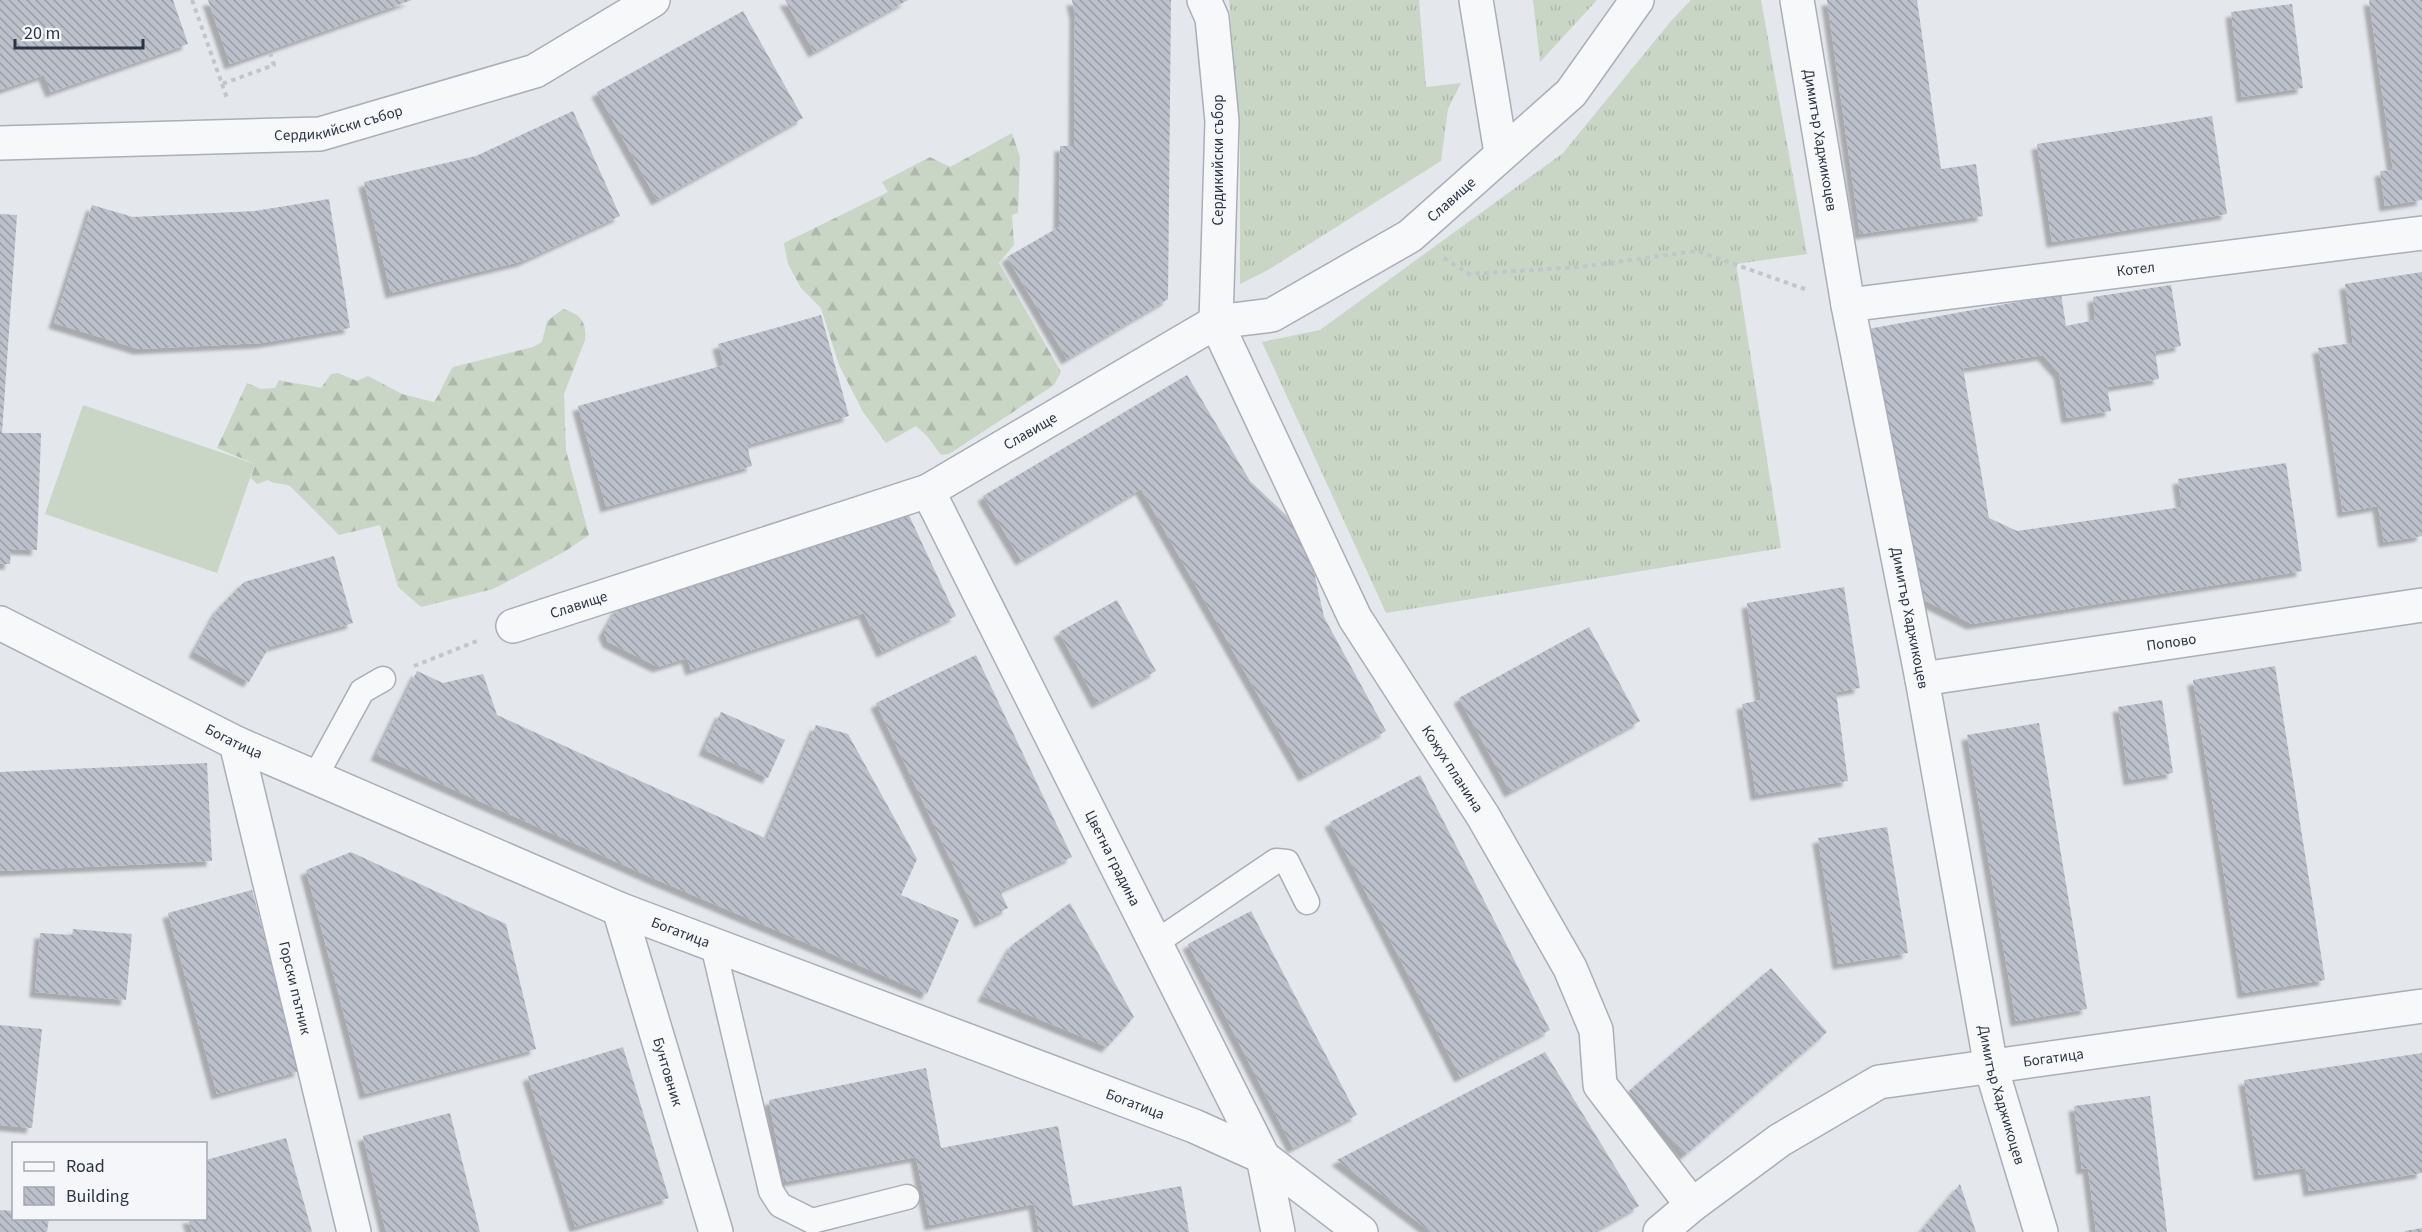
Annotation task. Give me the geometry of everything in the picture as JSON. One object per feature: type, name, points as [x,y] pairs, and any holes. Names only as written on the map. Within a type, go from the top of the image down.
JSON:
[{"type":"street","name":"Сердикийски събор","points":[[0,142],[320,134],[535,71],[653,0]]},
{"type":"street","name":"Сердикийски събор","points":[[1204,0],[1212,18],[1222,121],[1216,322]]},
{"type":"street","points":[[1476,0],[1501,153]]},
{"type":"street","name":"Славище","points":[[513,626],[928,491],[1216,322],[1272,315],[1410,236],[1571,93],[1637,0]]},
{"type":"street","name":"Димитър Хаджикоцев","points":[[1797,0],[1848,305],[1922,679],[1991,1067],[2041,1232]]},
{"type":"street","name":"Котел","points":[[1848,305],[2422,233]]},
{"type":"street","name":"Кожух планина","points":[[1216,322],[1355,618],[1483,816],[1570,968],[1596,1030],[1600,1085],[1692,1205]]},
{"type":"street","name":"Цветна градина","points":[[928,491],[1263,1156],[1278,1232]]},
{"type":"street","name":"Попово","points":[[1922,679],[2422,605]]},
{"type":"street","name":"Богатица","points":[[0,623],[236,743],[619,909],[1194,1126],[1263,1156],[1361,1232]]},
{"type":"street","name":"Горски пътник","points":[[236,743],[354,1232]]},
{"type":"street","name":"Бунтовник","points":[[619,909],[716,1232]]},
{"type":"street","name":"Богатица","points":[[1660,1232],[1692,1205],[1780,1140],[1879,1082],[2422,1006]]},
{"type":"lane","points":[[315,777],[363,692],[383,679]]},
{"type":"lane","points":[[1155,943],[1276,861],[1287,862],[1307,902]]},
{"type":"lane","points":[[713,945],[771,1191],[780,1205],[812,1221],[907,1197]]},
{"type":"path","points":[[192,0],[222,84],[274,65],[269,50]]},
{"type":"path","points":[[1410,236],[1469,274],[1580,267],[1697,252],[1848,305]]},
{"type":"path","points":[[410,668],[513,626]]},
{"type":"green space","points":[[1229,0],[1419,0],[1426,87],[1461,83],[1448,109],[1441,161],[1268,270],[1240,284],[1240,136]]},
{"type":"green space","points":[[1533,0],[1597,0],[1540,62]]},
{"type":"green space","points":[[1691,0],[1761,0],[1807,254],[1736,264],[1781,548],[1386,613],[1262,342],[1320,330],[1563,153],[1671,21]]},
{"type":"green space","points":[[1012,133],[1020,157],[1018,213],[1012,215],[1014,245],[999,263],[1061,372],[1054,385],[949,454],[941,455],[927,436],[916,426],[886,443],[863,412],[839,365],[821,308],[801,288],[788,264],[784,243],[888,192],[882,182],[930,157],[950,167]]},
{"type":"green space","points":[[563,309],[578,316],[585,328],[585,340],[564,394],[566,450],[589,535],[564,552],[493,589],[421,607],[398,587],[380,525],[339,535],[290,486],[268,480],[257,484],[251,478],[255,464],[217,448],[247,383],[261,389],[275,388],[279,380],[321,388],[331,374],[338,373],[357,381],[368,376],[402,394],[434,402],[453,367],[533,347],[542,342],[547,321]]},
{"type":"green space","points":[[83,405],[255,464],[217,573],[45,514]]},
{"type":"building","points":[[0,0],[173,0],[188,44],[51,92],[44,75],[0,90]]},
{"type":"building","points":[[208,0],[412,0],[230,64]]},
{"type":"building","points":[[785,0],[908,0],[814,52]]},
{"type":"building","points":[[1072,0],[1171,0],[1168,299],[1067,359],[1007,257],[1059,227],[1060,146],[1074,146],[1075,14]]},
{"type":"building","points":[[1827,0],[1917,0],[1941,169],[1976,164],[1983,216],[1860,234]]},
{"type":"building","points":[[2369,0],[2422,0],[2422,200],[2385,206],[2380,171],[2393,170]]},
{"type":"building","points":[[2292,4],[2303,88],[2242,97],[2231,12]]},
{"type":"building","points":[[743,11],[803,118],[657,200],[597,92]]},
{"type":"building","points":[[573,111],[620,216],[523,261],[391,293],[364,182],[476,156]]},
{"type":"building","points":[[2212,116],[2227,214],[2052,242],[2037,144]]},
{"type":"building","points":[[329,199],[350,328],[261,343],[139,349],[54,323],[92,205],[133,217],[255,211]]},
{"type":"building","points":[[0,214],[17,215],[2,433],[41,433],[37,550],[11,549],[10,564],[0,564]]},
{"type":"building","points":[[2422,272],[2422,536],[2384,542],[2378,506],[2343,512],[2318,348],[2353,343],[2345,284]]},
{"type":"building","points":[[2171,285],[2181,346],[2155,351],[2159,379],[2107,387],[2111,411],[2067,418],[2059,373],[2043,355],[1963,368],[1989,518],[2017,531],[2182,507],[2178,479],[2286,463],[2302,571],[1972,624],[1916,596],[1868,329],[2061,294],[2066,326],[2095,320],[2093,297]]},
{"type":"building","points":[[821,315],[849,416],[747,445],[752,466],[606,507],[578,406],[724,365],[718,344]]},
{"type":"building","points":[[1187,375],[1250,481],[1287,516],[1312,563],[1324,617],[1386,731],[1304,776],[1141,489],[1021,560],[983,496]]},
{"type":"building","points":[[907,511],[956,616],[882,652],[864,613],[691,670],[687,658],[658,667],[608,642],[604,632],[618,607]]},
{"type":"building","points":[[334,556],[353,623],[269,647],[249,682],[194,652],[218,609],[244,582]]},
{"type":"building","points":[[1844,587],[1860,688],[1836,692],[1848,781],[1756,795],[1742,704],[1761,700],[1747,603]]},
{"type":"building","points":[[1117,600],[1156,671],[1097,703],[1059,632]]},
{"type":"building","points":[[1589,627],[1640,721],[1510,792],[1459,698]]},
{"type":"building","points":[[976,655],[1072,857],[1000,891],[1008,908],[980,922],[876,703]]},
{"type":"building","points":[[2275,666],[2325,980],[2243,993],[2193,680]]},
{"type":"building","points":[[417,671],[443,683],[483,674],[497,715],[767,839],[816,725],[848,734],[917,859],[901,895],[959,920],[927,994],[655,879],[376,755]]},
{"type":"building","points":[[2162,700],[2173,773],[2129,780],[2118,707]]},
{"type":"building","points":[[721,712],[785,740],[768,778],[704,750]]},
{"type":"building","points":[[2039,723],[2087,1009],[2016,1021],[1967,735]]},
{"type":"building","points":[[207,763],[212,861],[0,871],[0,772]]},
{"type":"building","points":[[1420,775],[1550,1030],[1460,1077],[1330,822]]},
{"type":"building","points":[[1887,827],[1908,953],[1838,964],[1818,838]]},
{"type":"building","points":[[351,852],[506,924],[536,1049],[365,1094],[306,870]]},
{"type":"building","points":[[252,890],[300,1071],[217,1094],[168,913]]},
{"type":"building","points":[[1070,903],[1134,1017],[1107,1047],[983,996],[1012,945]]},
{"type":"building","points":[[1251,911],[1357,1115],[1293,1148],[1188,944]]},
{"type":"building","points":[[73,929],[132,934],[126,1000],[35,992],[40,933],[72,935]]},
{"type":"building","points":[[1771,968],[1827,1032],[1685,1155],[1629,1091]]},
{"type":"building","points":[[0,1025],[42,1029],[32,1128],[0,1125]]},
{"type":"building","points":[[623,1047],[669,1198],[575,1227],[528,1076]]},
{"type":"building","points":[[1545,1052],[1639,1206],[1593,1232],[1431,1232],[1337,1160]]},
{"type":"building","points":[[2422,1053],[2422,1173],[2309,1191],[2305,1168],[2259,1175],[2244,1080]]},
{"type":"building","points":[[926,1068],[941,1148],[1058,1126],[1073,1206],[1181,1186],[1189,1232],[1039,1232],[1034,1204],[930,1225],[916,1157],[784,1182],[769,1100]]},
{"type":"building","points":[[2150,1096],[2167,1232],[2096,1232],[2088,1168],[2082,1169],[2074,1106]]},
{"type":"building","points":[[450,1113],[480,1232],[386,1232],[363,1136]]},
{"type":"building","points":[[286,1138],[312,1232],[192,1232],[189,1220],[207,1220],[207,1160]]},
{"type":"building","points":[[1960,1184],[1976,1232],[1920,1232]]},
{"type":"building","points":[[0,1210],[12,1211],[12,1220],[49,1220],[47,1232],[0,1232]]},
{"type":"building","points":[[2422,1228],[2422,1232],[2405,1232],[2405,1231]]}]
